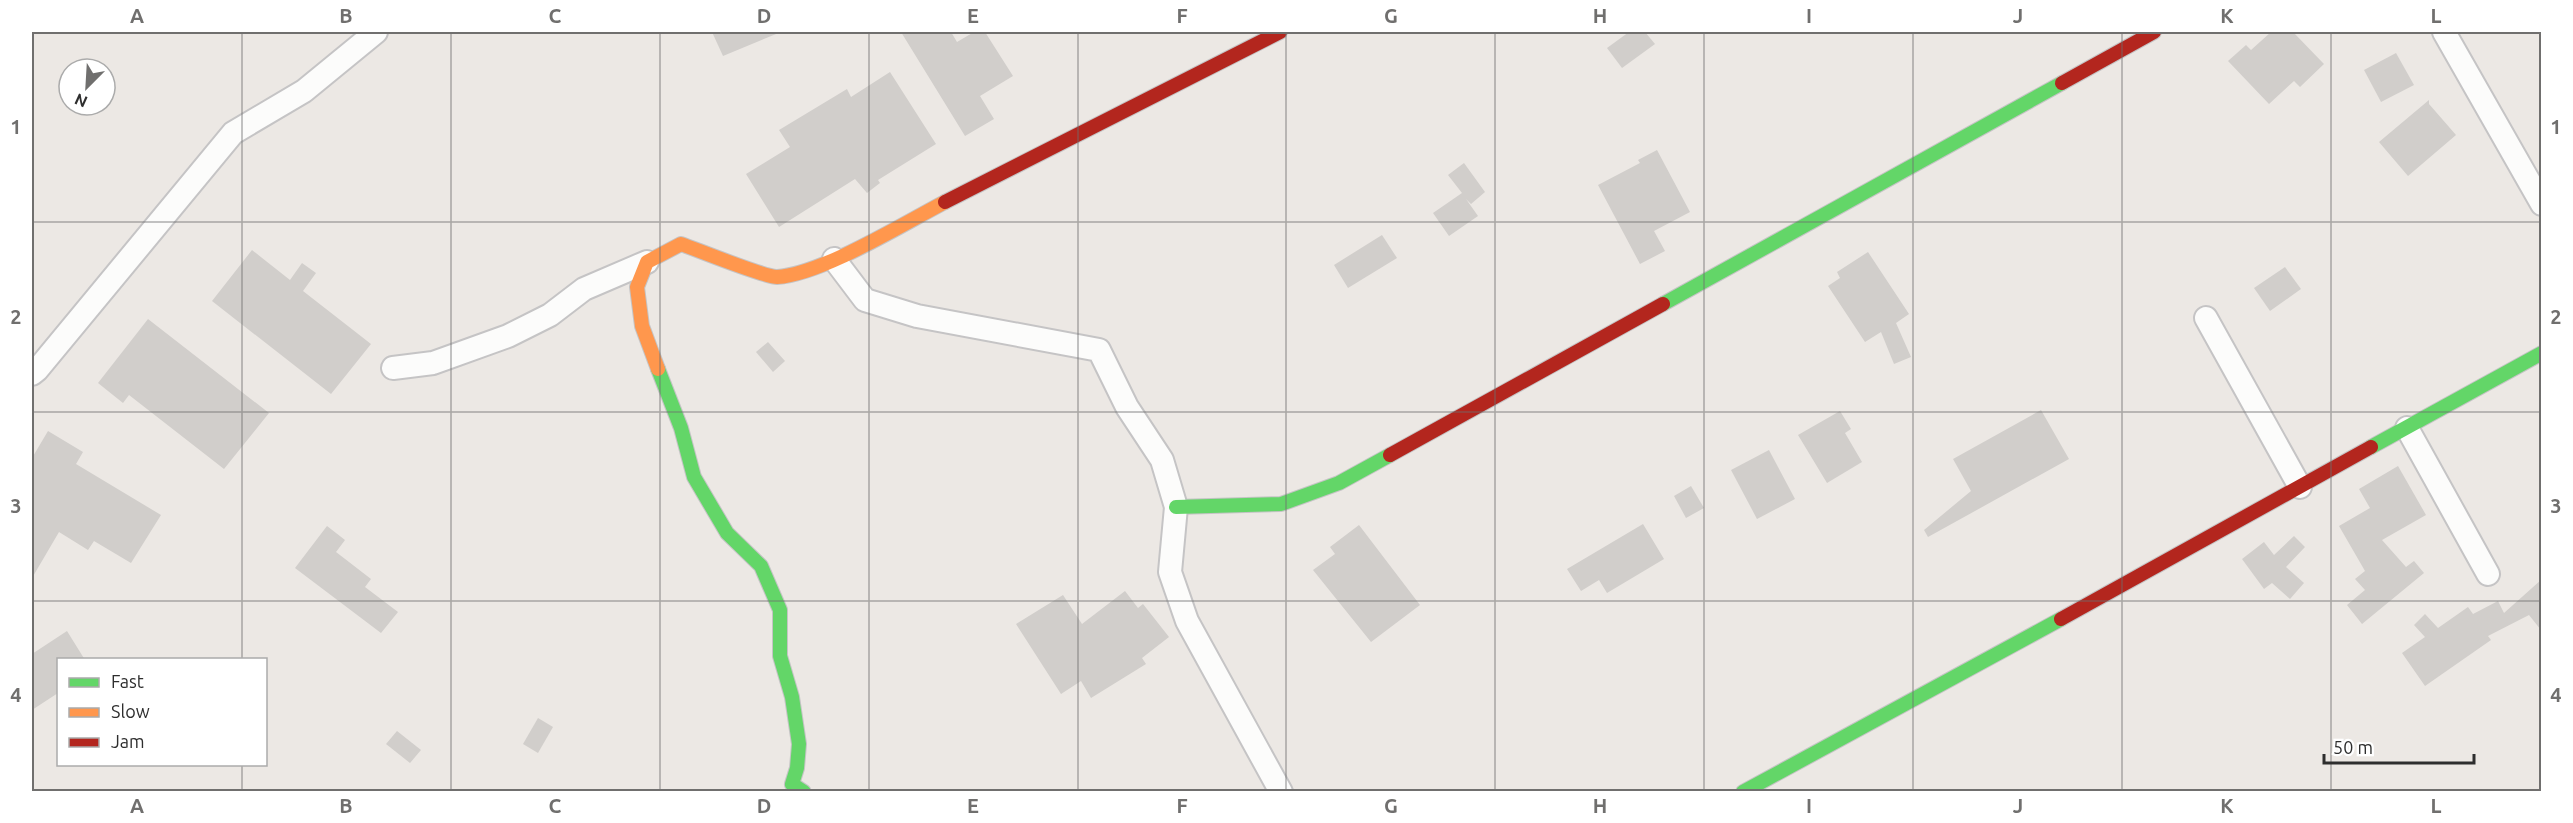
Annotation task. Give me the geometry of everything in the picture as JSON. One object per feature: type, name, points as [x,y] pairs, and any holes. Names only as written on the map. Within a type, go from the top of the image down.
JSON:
[{"type":"street","points":[[32,374],[233,132],[304,91],[376,32]]},
{"type":"street","points":[[393,368],[434,363],[508,336],[550,315],[584,289],[647,262],[681,244],[775,277],[803,272],[834,259],[1280,32]]},
{"type":"street","points":[[1176,507],[1281,504],[1339,483],[2154,32]]},
{"type":"street","points":[[2444,32],[2541,204]]},
{"type":"street","points":[[834,259],[865,300],[917,316],[1099,350],[1127,407],[1162,460],[1176,507],[1170,572],[1187,621],[1281,792]]},
{"type":"street","points":[[647,262],[637,287],[642,326],[681,428],[694,477],[727,533],[761,566],[780,610],[780,656],[792,697],[799,744],[797,768],[792,784],[804,792]]},
{"type":"street","points":[[2206,318],[2300,487]]},
{"type":"street","points":[[1743,792],[2541,353]]},
{"type":"street","points":[[2407,428],[2488,574]]},
{"type":"building","points":[[712,32],[781,32],[723,56]]},
{"type":"building","points":[[901,32],[951,32],[957,42],[974,32],[985,32],[1013,76],[980,96],[994,119],[965,136]]},
{"type":"building","points":[[1629,32],[1645,32],[1655,44],[1622,68],[1607,48]]},
{"type":"building","points":[[2271,32],[2293,32],[2324,64],[2300,87],[2294,81],[2269,104],[2228,61],[2246,45],[2251,50]]},
{"type":"building","points":[[2396,53],[2414,85],[2381,102],[2364,70]]},
{"type":"building","points":[[890,72],[936,144],[878,180],[880,183],[867,193],[855,179],[779,227],[746,174],[790,147],[779,130],[847,89],[851,97]]},
{"type":"building","points":[[2429,100],[2429,104],[2456,135],[2408,176],[2379,142]]},
{"type":"building","points":[[1657,150],[1690,212],[1654,231],[1665,251],[1640,264],[1598,185],[1640,163],[1638,160]]},
{"type":"building","points":[[1464,163],[1485,192],[1471,204],[1466,199],[1478,216],[1449,236],[1433,213],[1462,193],[1448,175]]},
{"type":"building","points":[[1382,235],[1397,258],[1348,288],[1334,265]]},
{"type":"building","points":[[252,250],[290,280],[302,263],[316,273],[303,291],[371,344],[331,394],[212,301]]},
{"type":"building","points":[[1868,252],[1909,314],[1896,323],[1911,357],[1894,364],[1881,332],[1865,342],[1828,286],[1840,278],[1837,272]]},
{"type":"building","points":[[2285,267],[2301,289],[2270,311],[2254,288]]},
{"type":"building","points":[[148,319],[269,413],[224,469],[129,395],[123,403],[98,383]]},
{"type":"building","points":[[768,342],[785,361],[773,372],[756,352]]},
{"type":"building","points":[[2041,410],[2069,459],[1928,537],[1924,530],[1971,491],[1953,459]]},
{"type":"building","points":[[1840,411],[1851,429],[1845,433],[1862,462],[1827,483],[1798,435]]},
{"type":"building","points":[[48,431],[83,452],[76,464],[161,515],[131,563],[94,541],[88,550],[59,532],[32,578],[32,458]]},
{"type":"building","points":[[1769,450],[1795,499],[1757,519],[1731,470]]},
{"type":"building","points":[[2398,466],[2426,515],[2382,540],[2406,567],[2414,561],[2424,573],[2362,624],[2347,605],[2365,590],[2355,579],[2365,571],[2339,526],[2370,508],[2359,489]]},
{"type":"building","points":[[1691,486],[1704,508],[1686,518],[1674,496]]},
{"type":"building","points":[[1643,524],[1664,559],[1607,593],[1599,580],[1581,591],[1567,569]]},
{"type":"building","points":[[1359,525],[1420,605],[1371,642],[1313,570],[1335,554],[1330,547]]},
{"type":"building","points":[[327,526],[345,540],[336,552],[371,579],[365,587],[398,612],[381,633],[295,568]]},
{"type":"building","points":[[2294,536],[2305,547],[2286,567],[2304,583],[2290,599],[2272,583],[2264,589],[2242,559],[2264,542],[2274,555]]},
{"type":"building","points":[[2541,580],[2541,630],[2529,615],[2488,636],[2491,640],[2425,686],[2402,653],[2425,637],[2414,625],[2425,614],[2438,628],[2468,607],[2473,614],[2498,601],[2504,613]]},
{"type":"building","points":[[1125,591],[1138,608],[1143,604],[1169,637],[1142,658],[1146,664],[1091,698],[1081,681],[1061,694],[1016,624],[1063,595],[1082,624]]},
{"type":"building","points":[[67,631],[84,658],[57,658],[57,694],[32,710],[32,654]]},
{"type":"building","points":[[538,718],[553,727],[538,753],[523,744]]},
{"type":"building","points":[[397,731],[421,750],[410,763],[386,744]]},
{"type":"traffic: fast","points":[[1663,304],[2062,83]]},
{"type":"traffic: fast","points":[[2371,447],[2542,353]]},
{"type":"traffic: fast","points":[[658,369],[681,428],[694,477],[727,533],[761,566],[780,610],[780,656],[792,697],[799,744],[797,768],[792,784],[804,792]]},
{"type":"traffic: fast","points":[[1176,507],[1281,504],[1339,483],[1390,455]]},
{"type":"traffic: fast","points":[[1743,792],[2061,619]]},
{"type":"traffic: slow","points":[[658,369],[642,326],[637,287],[647,262],[681,244],[770,276],[795,274],[862,247],[945,202]]},
{"type":"traffic: jam","points":[[945,202],[1280,32]]},
{"type":"traffic: jam","points":[[2062,83],[2154,32]]},
{"type":"traffic: jam","points":[[1390,455],[1663,304]]},
{"type":"traffic: jam","points":[[2061,619],[2371,447]]}]
